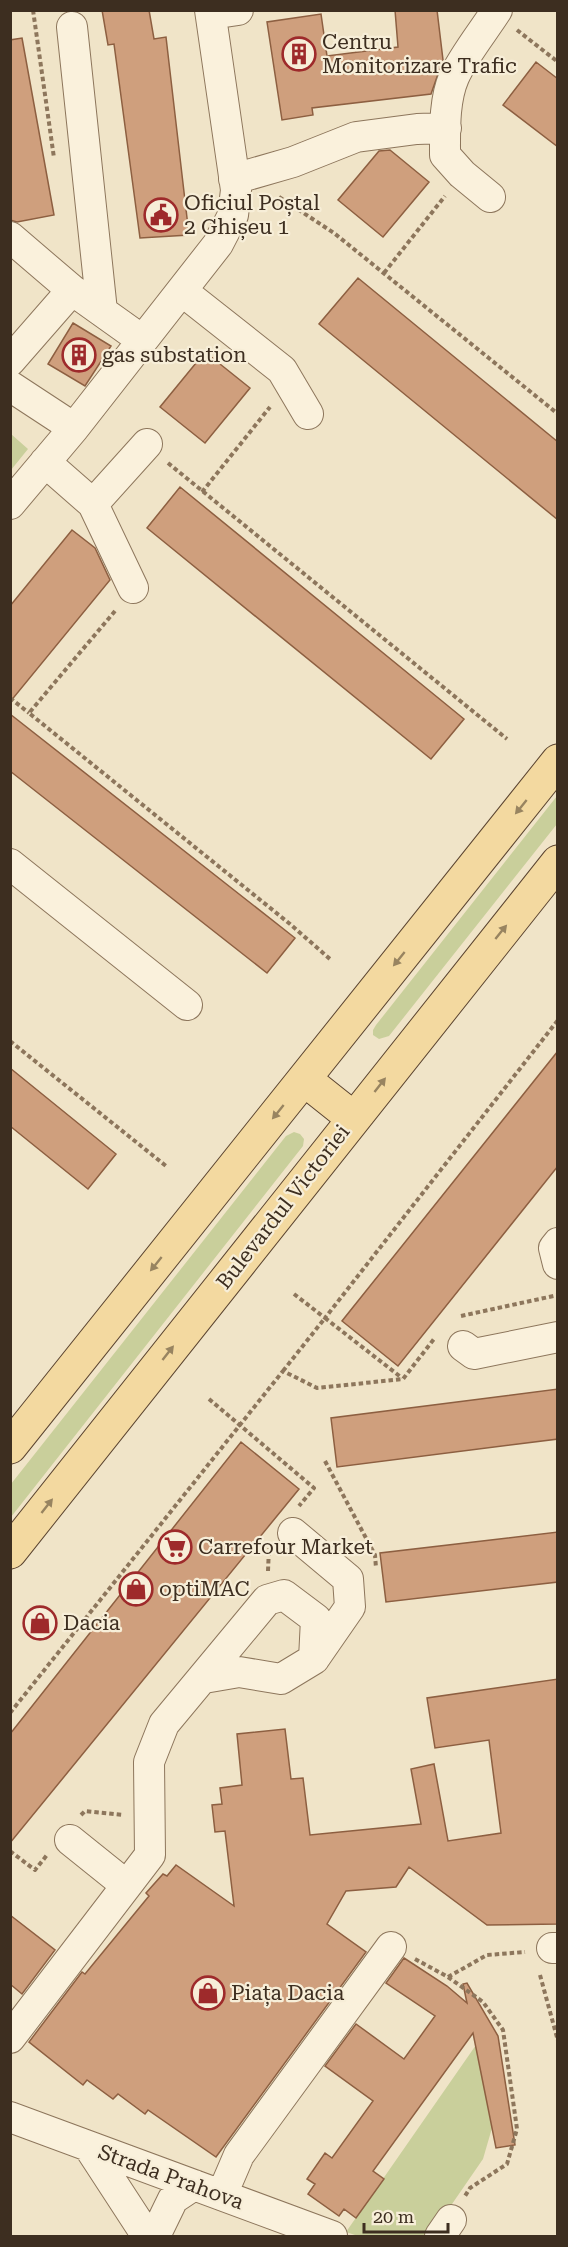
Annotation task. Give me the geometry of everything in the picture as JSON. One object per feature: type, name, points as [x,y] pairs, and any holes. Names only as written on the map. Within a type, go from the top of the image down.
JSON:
[{"type":"main road","points":[[10,1447],[558,761]]},
{"type":"main road","name":"Bulevardul Victoriei","points":[[10,1552],[558,862]]},
{"type":"main road","points":[[304,1079],[353,1119]]},
{"type":"street","points":[[10,504],[74,428],[182,291],[218,244],[232,215],[235,184],[220,12]]},
{"type":"street","points":[[490,197],[462,174],[445,155],[450,89],[454,75],[496,12]]},
{"type":"street","points":[[72,27],[102,311]]},
{"type":"street","points":[[235,184],[356,137],[417,129],[446,128]]},
{"type":"street","points":[[10,237],[72,290],[142,340]]},
{"type":"street","points":[[10,361],[72,290]]},
{"type":"street","points":[[182,291],[282,370],[308,414]]},
{"type":"street","points":[[10,386],[74,428]]},
{"type":"street","points":[[93,504],[147,444]]},
{"type":"street","points":[[45,462],[93,504],[133,588]]},
{"type":"street","points":[[10,864],[187,1005]]},
{"type":"street","points":[[558,1243],[554,1248],[558,1264]]},
{"type":"street","points":[[450,1341],[474,1354],[558,1337]]},
{"type":"street","points":[[204,1678],[239,1672],[281,1679],[314,1659],[350,1607],[348,1579],[287,1528]]},
{"type":"street","points":[[10,2038],[150,1855],[149,1762],[164,1724],[267,1600],[284,1595],[316,1619],[314,1659]]},
{"type":"street","points":[[70,1840],[126,1885]]},
{"type":"street","points":[[224,2196],[239,2155],[391,1947]]},
{"type":"street","name":"Strada Prahova","points":[[10,2117],[332,2236]]},
{"type":"street","points":[[88,2146],[147,2236]]},
{"type":"street","points":[[155,2236],[173,2199],[194,2185]]},
{"type":"path","points":[[33,10],[54,162]]},
{"type":"path","points":[[496,12],[558,62]]},
{"type":"path","points":[[384,273],[462,174]]},
{"type":"path","points":[[235,184],[275,194],[334,233],[558,414]]},
{"type":"path","points":[[202,492],[290,383]]},
{"type":"path","points":[[147,444],[202,492],[507,739]]},
{"type":"path","points":[[29,713],[133,588]]},
{"type":"path","points":[[10,699],[290,924],[330,959]]},
{"type":"path","points":[[10,1713],[325,1318],[558,1020]]},
{"type":"path","points":[[10,1041],[166,1166]]},
{"type":"path","points":[[294,1294],[403,1379]]},
{"type":"path","points":[[451,1318],[558,1295]]},
{"type":"path","points":[[283,1371],[317,1388],[403,1379],[450,1341]]},
{"type":"path","points":[[209,1399],[314,1488],[287,1528],[267,1600]]},
{"type":"path","points":[[391,1947],[448,1977],[483,2002],[503,2030],[517,2129],[507,2164],[470,2188],[445,2228]]},
{"type":"path","points":[[448,1977],[487,1955],[546,1955],[558,2041]]},
{"type":"green space","points":[[11,434],[28,449],[11,470]]},
{"type":"green space","points":[[557,796],[557,824],[389,1036],[379,1039],[373,1035],[376,1025]]},
{"type":"green space","points":[[294,1132],[300,1134],[304,1139],[303,1146],[11,1517],[11,1484],[286,1136]]},
{"type":"green space","points":[[476,2045],[492,2128],[483,2159],[430,2236],[358,2236],[346,2232]]},
{"type":"building","points":[[102,10],[149,10],[154,39],[166,37],[189,235],[140,238],[114,44],[108,45]]},
{"type":"building","points":[[395,10],[437,10],[443,60],[431,94],[312,108],[313,115],[282,120],[267,22],[321,14],[327,56],[398,47]]},
{"type":"building","points":[[22,38],[54,215],[17,222],[10,220],[10,40]]},
{"type":"building","points":[[536,62],[558,79],[558,147],[503,105]]},
{"type":"building","points":[[390,150],[429,182],[383,237],[338,200],[379,151]]},
{"type":"building","points":[[358,278],[558,442],[558,520],[319,324]]},
{"type":"building","name":"gas substation","points":[[73,323],[111,346],[85,386],[48,364]]},
{"type":"building","points":[[205,352],[250,388],[205,443],[160,407]]},
{"type":"building","points":[[180,487],[464,719],[431,759],[147,528]]},
{"type":"building","points":[[72,530],[95,548],[110,580],[10,702],[10,606]]},
{"type":"building","points":[[10,714],[295,938],[267,973],[10,771]]},
{"type":"building","points":[[558,1051],[558,1166],[398,1366],[342,1321]]},
{"type":"building","points":[[10,1068],[116,1154],[88,1189],[10,1126]]},
{"type":"building","points":[[558,1389],[558,1439],[337,1467],[331,1418]]},
{"type":"building","points":[[241,1442],[299,1489],[10,1843],[10,1734]]},
{"type":"building","points":[[558,1532],[558,1582],[386,1602],[380,1553]]},
{"type":"building","points":[[558,1679],[558,1924],[487,1925],[409,1867],[396,1887],[346,1891],[327,1924],[366,1952],[216,2157],[148,2110],[145,2114],[118,2094],[113,2099],[87,2080],[83,2085],[29,2042],[82,1972],[85,1974],[149,1896],[146,1893],[163,1874],[167,1876],[176,1865],[234,1906],[225,1831],[215,1832],[212,1805],[222,1804],[220,1788],[242,1785],[237,1734],[285,1729],[291,1779],[303,1778],[310,1835],[421,1824],[411,1769],[434,1764],[448,1841],[501,1833],[489,1740],[435,1748],[427,1698]]},
{"type":"building","points":[[10,1915],[55,1950],[22,1994],[10,1984]]},
{"type":"building","points":[[404,1958],[447,1986],[467,2003],[463,1984],[467,1983],[498,2036],[515,2145],[496,2148],[473,2033],[373,2171],[384,2179],[356,2218],[344,2209],[339,2216],[308,2194],[315,2184],[307,2179],[325,2153],[332,2158],[373,2101],[325,2066],[356,2024],[404,2059],[435,2016],[386,1983]]},
{"type":"place","name":"Centru Monitorizare Trafic","points":[[299,54]]},
{"type":"place","name":"Oficiul Poștal 2 Ghișeu 1","points":[[161,215]]},
{"type":"place","name":"gas substation","points":[[79,355]]},
{"type":"place","name":"Carrefour Market","points":[[175,1547]]},
{"type":"place","name":"optiMAC","points":[[136,1589]]},
{"type":"place","name":"Dacia","points":[[40,1623]]},
{"type":"place","name":"Piața Dacia","points":[[208,1993]]}]
